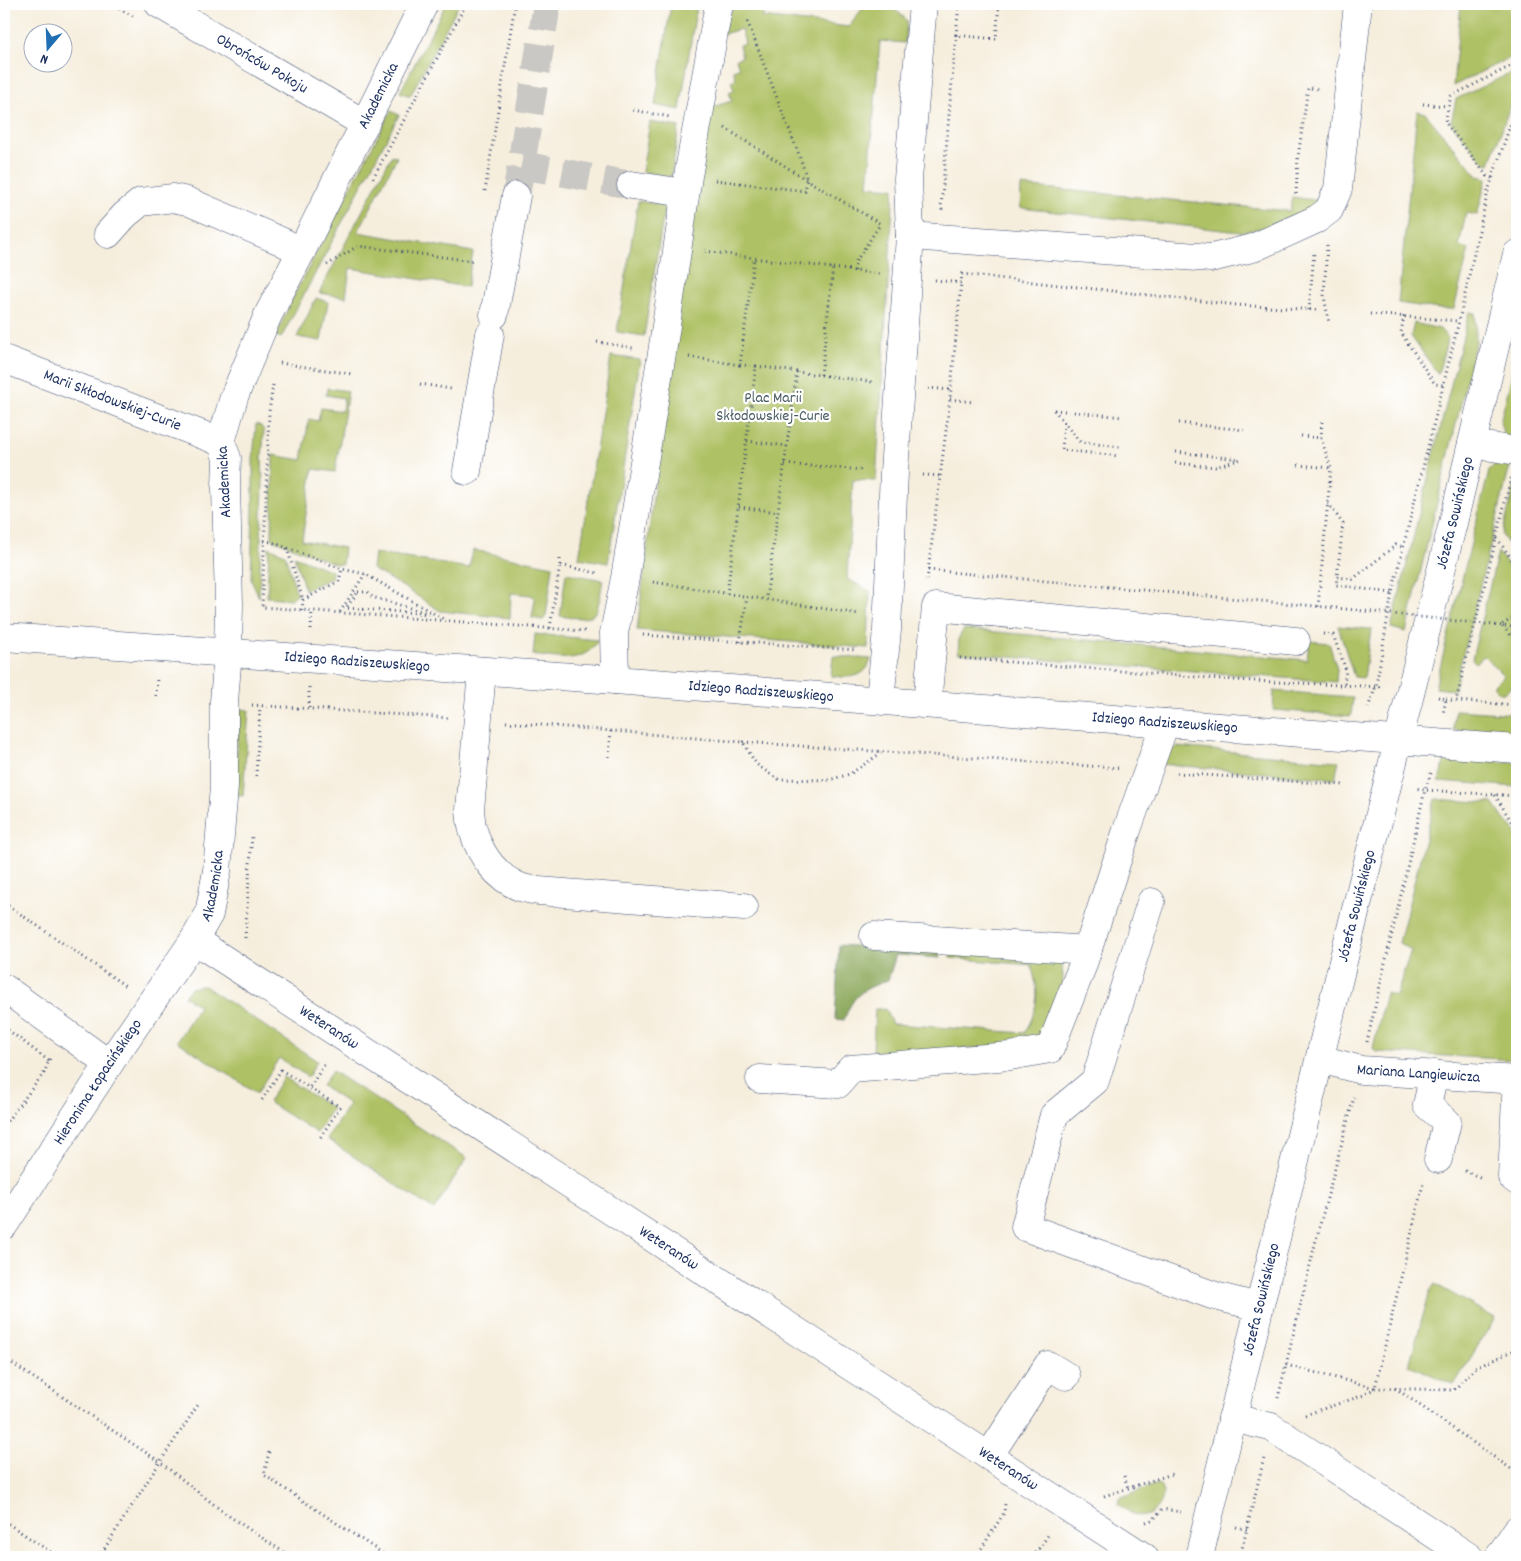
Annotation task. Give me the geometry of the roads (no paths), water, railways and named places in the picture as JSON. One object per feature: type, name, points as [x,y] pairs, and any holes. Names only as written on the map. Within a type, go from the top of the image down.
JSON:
[{"type":"street","name":"Obrońców Pokoju","points":[[159,4],[365,124]]},
{"type":"street","name":"Akademicka","points":[[194,940],[209,914],[216,871],[224,787],[224,702],[229,604],[227,458],[221,442],[234,397],[268,315],[424,4]]},
{"type":"street","points":[[880,700],[885,652],[894,472],[910,236],[908,179],[923,4]]},
{"type":"street","points":[[910,236],[1211,258],[1322,229],[1338,189],[1358,4]]},
{"type":"street","points":[[615,680],[614,634],[625,578],[650,351],[677,247],[686,185],[688,114],[732,8]]},
{"type":"street","points":[[631,185],[686,185]]},
{"type":"street","points":[[467,471],[516,196]]},
{"type":"street","points":[[108,234],[125,215],[141,202],[173,198],[187,201],[283,242],[301,252]]},
{"type":"street","name":"Józefa Sowińskiego","points":[[1198,1557],[1517,254]]},
{"type":"street","name":"Marii Skłodowskiej-Curie","points":[[4,359],[221,442]]},
{"type":"street","points":[[1472,444],[1517,451]]},
{"type":"street","points":[[927,704],[936,607],[1296,641]]},
{"type":"street","name":"Idziego Radziszewskiego","points":[[4,637],[615,680],[1165,724],[1517,749]]},
{"type":"street","points":[[482,671],[470,810],[473,832],[484,856],[494,870],[521,888],[539,891],[744,907]]},
{"type":"street","points":[[760,1079],[838,1084],[851,1069],[1010,1056],[1050,1049],[1088,950],[1126,830],[1165,724]]},
{"type":"street","points":[[1151,902],[1096,1081],[1054,1115],[1025,1227],[1215,1296],[1259,1307]]},
{"type":"street","points":[[874,936],[1088,950]]},
{"type":"street","name":"Hieronima Łopacińskiego","points":[[4,1225],[109,1064],[194,940]]},
{"type":"street","name":"Weteranów","points":[[194,940],[1144,1557]]},
{"type":"street","points":[[4,988],[109,1064]]},
{"type":"street","name":"Mariana Langiewicza","points":[[1320,1059],[1361,1070],[1517,1080]]},
{"type":"street","points":[[1434,1074],[1427,1105],[1447,1122],[1438,1159]]},
{"type":"street","points":[[1517,1080],[1512,1177],[1517,1181]]},
{"type":"street","points":[[989,1456],[1048,1365],[1066,1376]]},
{"type":"street","points":[[1232,1418],[1272,1422],[1469,1557]]},
{"type":"street","points":[[1499,1557],[1517,1530]]},
{"type":"tunnel","points":[[516,196],[547,4]]},
{"type":"tunnel","points":[[521,165],[631,185]]},
{"type":"park label","name":"Plac Marii Skłodowskiej-Curie","points":[[773,407]]}]
